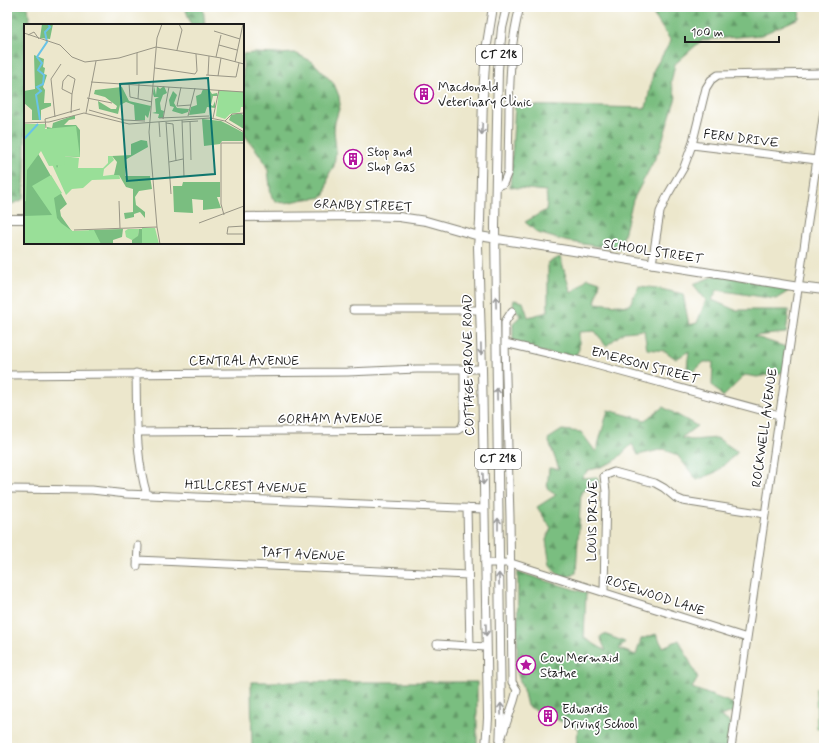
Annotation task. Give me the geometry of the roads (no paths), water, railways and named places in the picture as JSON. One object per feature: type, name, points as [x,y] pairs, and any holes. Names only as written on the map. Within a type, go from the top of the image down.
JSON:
[{"type":"main road","name":"COTTAGE GROVE ROAD","points":[[486,748],[488,718],[482,369],[478,247],[486,50],[493,7]]},
{"type":"main road","name":"CT 218","points":[[500,744],[498,409],[495,238],[499,53],[502,28],[507,7]]},
{"type":"main road","name":"GRANBY STREET","points":[[244,217],[399,217],[431,222],[479,236]]},
{"type":"main road","points":[[7,219],[24,219]]},
{"type":"main road","name":"SCHOOL STREET","points":[[479,236],[824,290]]},
{"type":"street","points":[[496,186],[503,184],[508,172],[512,49],[520,7]]},
{"type":"street","points":[[692,145],[706,88],[711,80],[718,75],[824,73]]},
{"type":"street","points":[[497,103],[510,103]]},
{"type":"street","name":"ROCKWELL AVENUE","points":[[731,748],[824,111]]},
{"type":"street","name":"FERN DRIVE","points":[[652,264],[660,212],[667,196],[684,167],[692,145],[817,160]]},
{"type":"street","points":[[353,310],[480,310]]},
{"type":"street","points":[[500,744],[517,690],[512,682],[511,562],[505,343],[505,322],[512,311]]},
{"type":"street","name":"EMERSON STREET","points":[[505,343],[581,361],[779,415]]},
{"type":"street","name":"CENTRAL AVENUE","points":[[7,375],[348,372],[423,369],[482,369]]},
{"type":"street","name":"GORHAM AVENUE","points":[[138,432],[458,430],[462,428],[464,423],[464,369]]},
{"type":"street","points":[[136,373],[138,432],[142,475],[147,495]]},
{"type":"street","name":"LOUIS DRIVE","points":[[604,592],[606,491],[604,476],[614,472],[655,483],[676,498],[683,501],[765,514]]},
{"type":"street","name":"HILLCREST AVENUE","points":[[7,489],[90,490],[121,494],[484,509]]},
{"type":"street","points":[[467,508],[470,646]]},
{"type":"street","name":"TAFT AVENUE","points":[[138,546],[137,563],[468,575]]},
{"type":"street","name":"ROSEWOOD LANE","points":[[485,563],[511,562],[747,638]]},
{"type":"street","points":[[437,644],[486,647]]},
{"type":"place","name":"Macdonald Veterinary Clinic","points":[[424,94]]},
{"type":"place","name":"Stop and Shop Gas","points":[[353,159]]},
{"type":"place","name":"Cow Mermaid Statue","points":[[526,665]]},
{"type":"place","name":"Edwards Driving School","points":[[548,716]]}]
